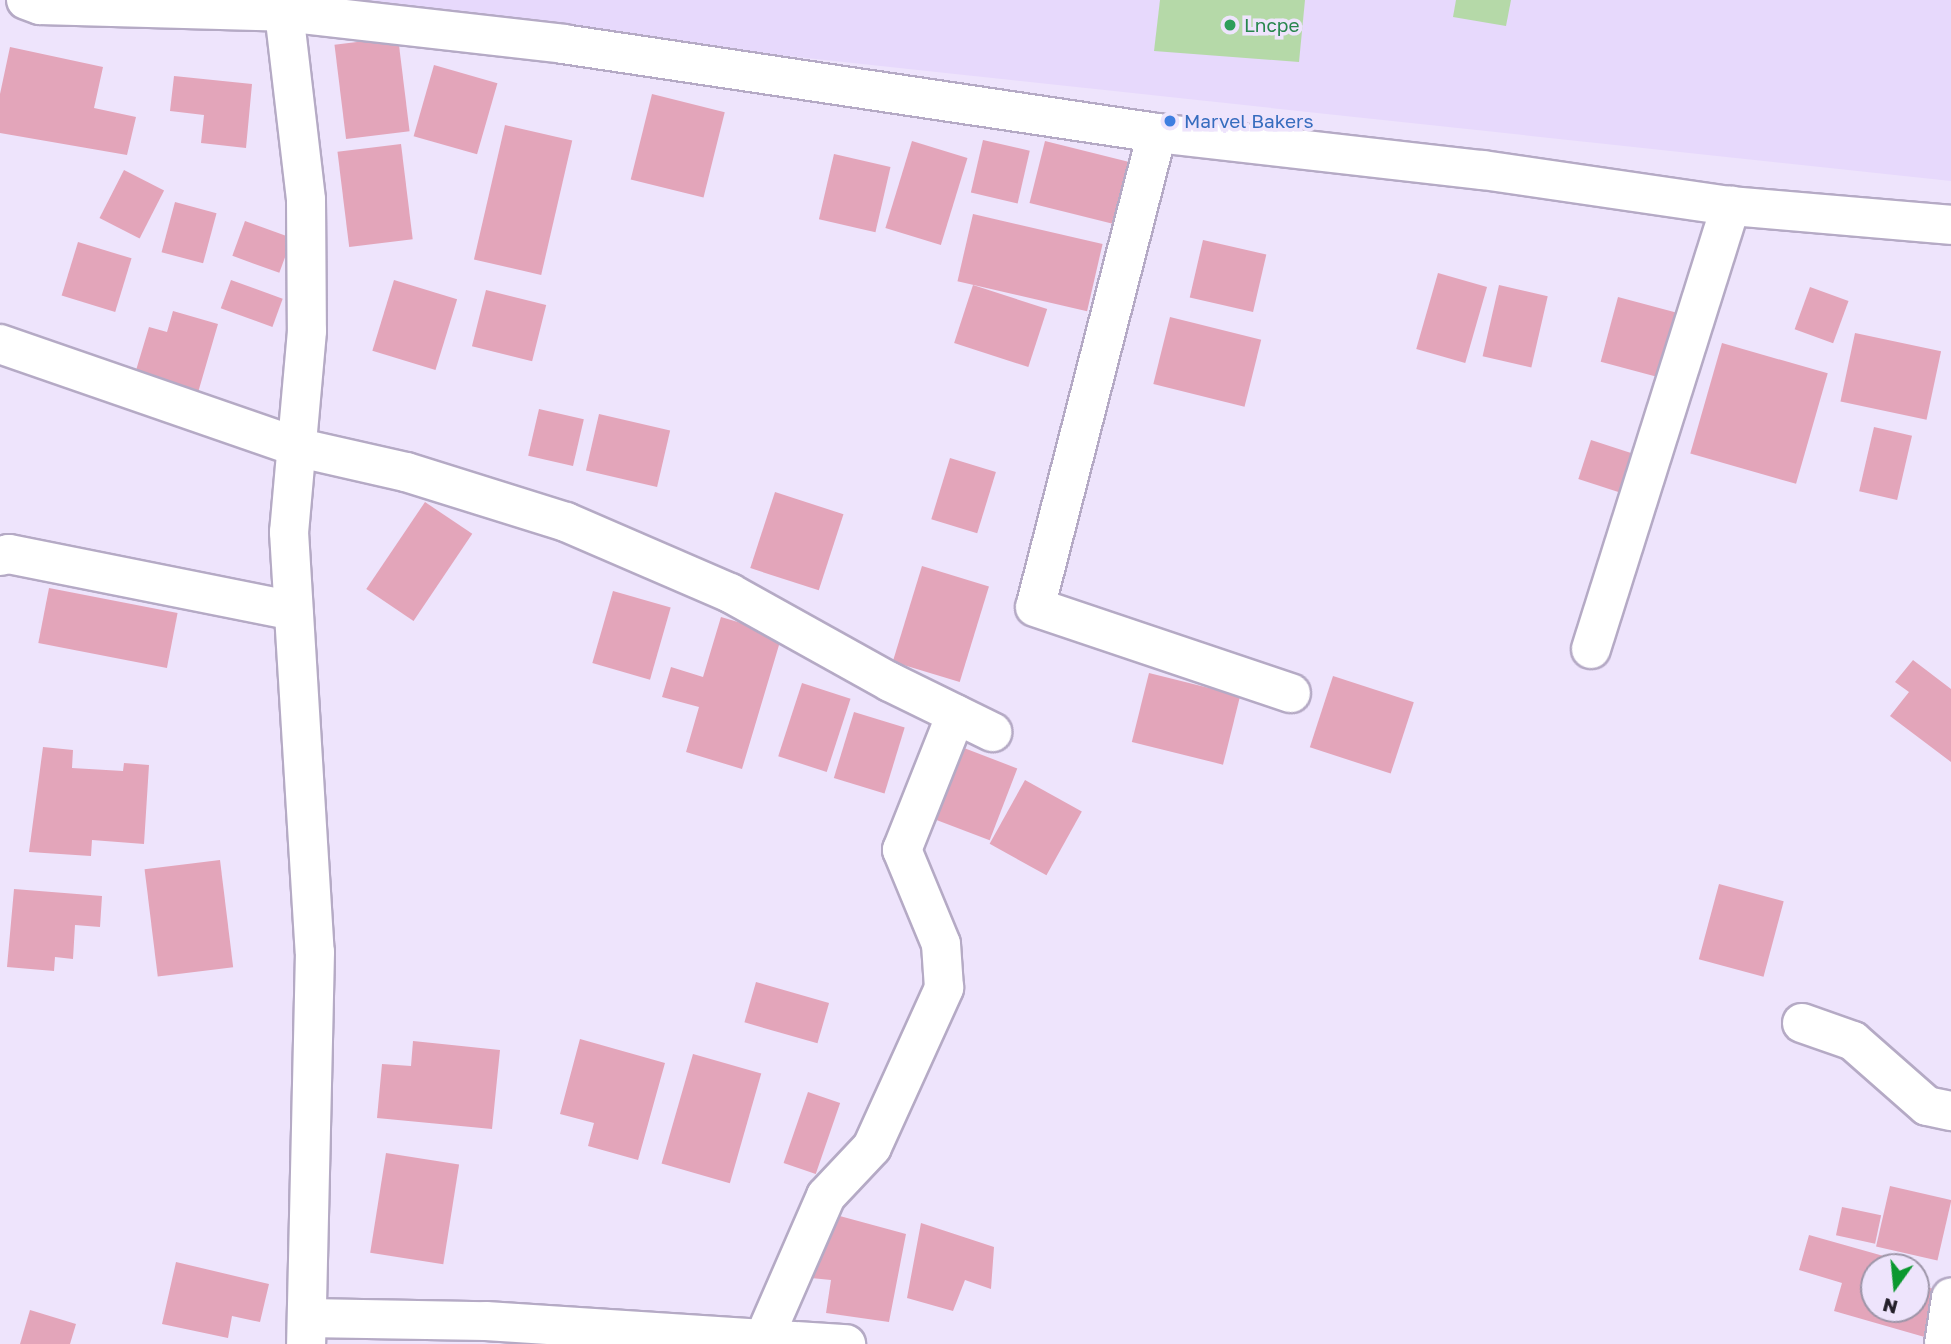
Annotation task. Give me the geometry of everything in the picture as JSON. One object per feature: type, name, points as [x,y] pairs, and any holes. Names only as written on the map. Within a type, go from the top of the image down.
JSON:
[{"type":"street","points":[[26,0],[40,5],[284,12],[563,44],[1157,132],[1483,170],[1731,206],[1951,225]]},
{"type":"street","points":[[284,12],[306,200],[307,331],[300,448],[289,532],[316,952],[307,1331],[486,1321],[846,1344]]},
{"type":"street","points":[[1157,132],[1035,607],[1291,693]]},
{"type":"street","points":[[1591,649],[1731,206]]},
{"type":"street","points":[[0,344],[300,448],[406,472],[566,523],[730,593],[992,732]]},
{"type":"street","points":[[0,555],[293,611]]},
{"type":"street","points":[[764,1338],[827,1196],[872,1147],[944,988],[941,944],[902,850],[956,714]]},
{"type":"street","points":[[1802,1023],[1853,1041],[1927,1106],[1951,1111]]},
{"type":"street","points":[[1944,1344],[1951,1298]]},
{"type":"shaded area","points":[[265,0],[1951,0],[1951,181]]},
{"type":"green space","name":"Lncpe","points":[[1160,0],[1305,0],[1299,62],[1154,51]]},
{"type":"green space","points":[[1456,0],[1511,0],[1506,26],[1453,17]]},
{"type":"building","points":[[398,37],[410,131],[346,139],[334,45]]},
{"type":"building","points":[[10,47],[103,67],[94,108],[136,117],[127,155],[0,133],[0,94]]},
{"type":"building","points":[[434,65],[497,83],[477,154],[414,136]]},
{"type":"building","points":[[174,76],[252,84],[246,148],[201,143],[204,115],[170,111]]},
{"type":"building","points":[[652,94],[725,112],[703,198],[631,179]]},
{"type":"building","points":[[505,125],[572,141],[541,275],[474,259]]},
{"type":"building","points":[[983,140],[1030,151],[1018,203],[971,193]]},
{"type":"building","points":[[912,141],[967,158],[941,245],[885,228]]},
{"type":"building","points":[[1045,141],[1136,164],[1121,226],[1030,203]]},
{"type":"building","points":[[401,144],[413,239],[349,247],[337,152]]},
{"type":"building","points":[[834,154],[891,167],[875,232],[819,219]]},
{"type":"building","points":[[124,170],[164,190],[140,239],[99,218]]},
{"type":"building","points":[[175,202],[217,213],[203,263],[162,252]]},
{"type":"building","points":[[973,214],[1103,244],[1087,311],[957,281]]},
{"type":"building","points":[[245,221],[292,238],[279,273],[232,256]]},
{"type":"building","points":[[1203,240],[1266,255],[1253,312],[1190,297]]},
{"type":"building","points":[[78,242],[132,258],[115,312],[62,296]]},
{"type":"building","points":[[1438,273],[1487,287],[1465,363],[1416,349]]},
{"type":"building","points":[[231,280],[283,299],[272,327],[221,308]]},
{"type":"building","points":[[394,280],[457,299],[435,370],[372,351]]},
{"type":"building","points":[[973,285],[1047,309],[1028,367],[954,343]]},
{"type":"building","points":[[1499,285],[1548,296],[1531,367],[1483,356]]},
{"type":"building","points":[[1810,287],[1849,301],[1833,343],[1795,329]]},
{"type":"building","points":[[486,290],[546,305],[532,361],[472,346]]},
{"type":"building","points":[[1618,297],[1676,313],[1659,377],[1601,362]]},
{"type":"building","points":[[173,311],[218,324],[197,396],[134,377],[149,327],[167,332]]},
{"type":"building","points":[[1170,317],[1261,340],[1245,407],[1153,384]]},
{"type":"building","points":[[1855,333],[1941,351],[1927,420],[1840,401]]},
{"type":"building","points":[[1722,343],[1828,373],[1796,484],[1690,454]]},
{"type":"building","points":[[539,409],[584,419],[573,466],[528,456]]},
{"type":"building","points":[[599,414],[670,430],[657,487],[586,471]]},
{"type":"building","points":[[1874,427],[1912,436],[1897,500],[1859,491]]},
{"type":"building","points":[[1591,440],[1643,457],[1631,496],[1578,479]]},
{"type":"building","points":[[950,458],[996,472],[977,533],[931,519]]},
{"type":"building","points":[[775,492],[843,514],[819,590],[750,568]]},
{"type":"building","points":[[425,502],[472,534],[414,621],[366,589]]},
{"type":"building","points":[[922,566],[989,586],[960,682],[893,662]]},
{"type":"building","points":[[49,588],[178,613],[167,668],[38,643]]},
{"type":"building","points":[[613,591],[671,608],[650,680],[592,663]]},
{"type":"building","points":[[721,617],[782,635],[742,769],[686,752],[699,707],[662,697],[671,667],[703,677]]},
{"type":"building","points":[[1913,660],[1951,689],[1951,762],[1890,716],[1909,692],[1895,682]]},
{"type":"building","points":[[1149,673],[1240,696],[1223,765],[1132,742]]},
{"type":"building","points":[[1333,676],[1414,702],[1391,774],[1310,747]]},
{"type":"building","points":[[802,683],[851,699],[827,772],[778,756]]},
{"type":"building","points":[[854,712],[905,727],[885,793],[834,778]]},
{"type":"building","points":[[951,743],[1017,768],[990,840],[923,815]]},
{"type":"building","points":[[43,747],[73,750],[72,768],[123,771],[124,763],[149,765],[144,844],[92,840],[91,856],[29,852]]},
{"type":"building","points":[[1025,780],[1082,812],[1046,875],[990,844]]},
{"type":"building","points":[[220,860],[233,967],[158,976],[145,869]]},
{"type":"building","points":[[1719,884],[1784,901],[1764,977],[1699,959]]},
{"type":"building","points":[[14,889],[102,896],[100,927],[75,925],[73,959],[55,957],[54,971],[7,967]]},
{"type":"building","points":[[756,982],[829,1003],[817,1043],[744,1022]]},
{"type":"building","points":[[580,1039],[665,1063],[638,1160],[588,1146],[594,1123],[560,1114]]},
{"type":"building","points":[[413,1041],[500,1050],[492,1129],[377,1118],[382,1064],[411,1066]]},
{"type":"building","points":[[693,1054],[761,1074],[730,1183],[662,1164]]},
{"type":"building","points":[[808,1092],[840,1103],[816,1174],[784,1163]]},
{"type":"building","points":[[386,1153],[459,1165],[443,1264],[370,1253]]},
{"type":"building","points":[[1890,1186],[1951,1200],[1937,1261],[1930,1259],[1930,1253],[1905,1253],[1876,1246]]},
{"type":"building","points":[[1842,1207],[1881,1215],[1875,1244],[1836,1235]]},
{"type":"building","points":[[825,1212],[906,1234],[889,1322],[826,1313],[831,1280],[811,1278]]},
{"type":"building","points":[[921,1223],[994,1247],[991,1289],[965,1280],[953,1311],[907,1298]]},
{"type":"building","points":[[1809,1235],[1873,1253],[1860,1253],[1860,1318],[1834,1311],[1842,1283],[1799,1270]]},
{"type":"building","points":[[176,1262],[269,1284],[260,1322],[232,1316],[228,1338],[162,1324]]},
{"type":"building","points":[[1930,1288],[1941,1291],[1928,1338],[1876,1323],[1930,1323]]},
{"type":"building","points":[[30,1310],[76,1324],[70,1344],[20,1344]]},
{"type":"place","name":"Lncpe","points":[[1230,25]]},
{"type":"place","name":"Marvel Bakers","points":[[1170,121]]}]
